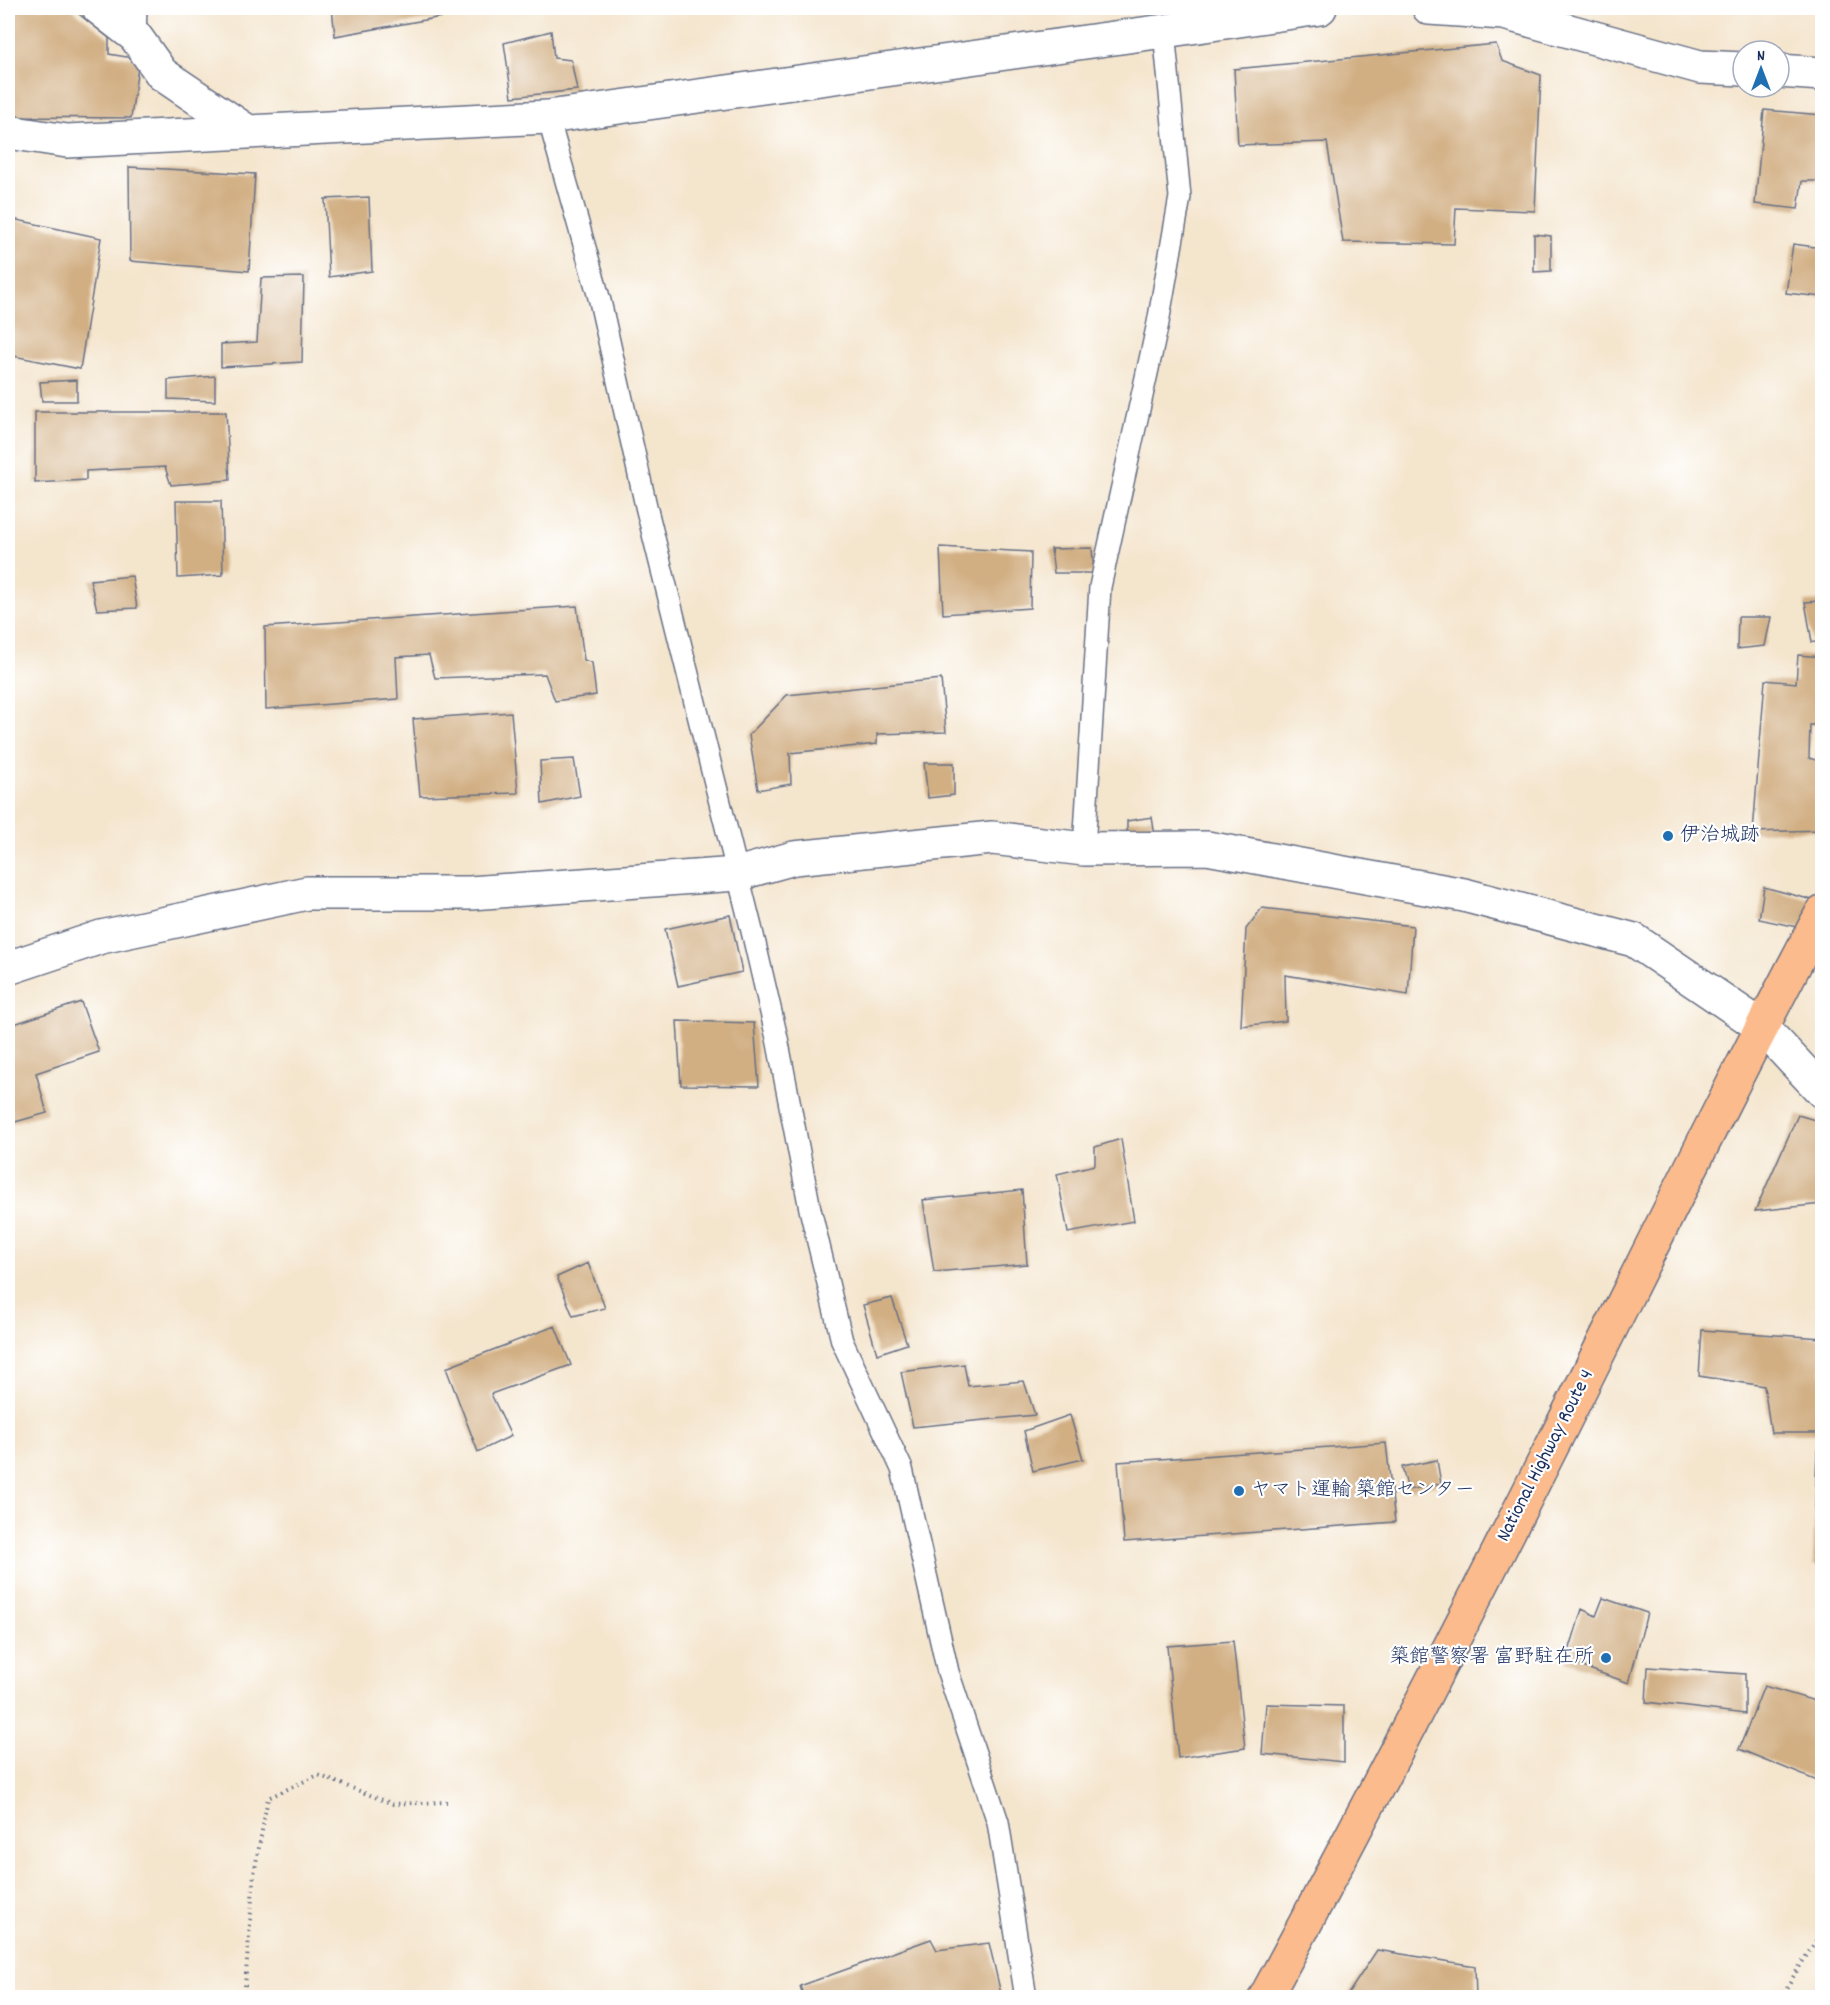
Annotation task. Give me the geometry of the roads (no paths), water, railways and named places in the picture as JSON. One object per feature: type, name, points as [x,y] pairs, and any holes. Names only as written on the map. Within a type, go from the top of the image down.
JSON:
[{"type":"highway","name":"National Highway Route 4","points":[[1265,1998],[1327,1884],[1536,1476],[1761,1027],[1822,913]]},
{"type":"street","points":[[99,8],[135,22],[162,74],[248,132]]},
{"type":"street","points":[[8,132],[67,141],[548,117],[1320,8]]},
{"type":"street","points":[[1429,8],[1504,10],[1700,67],[1731,68]]},
{"type":"street","points":[[1791,73],[1822,74]]},
{"type":"street","points":[[8,968],[101,937],[307,893],[470,893],[737,874],[794,858],[992,838],[1084,849],[1207,848],[1464,895],[1634,940],[1761,1027],[1822,1091]]},
{"type":"lane","points":[[1084,849],[1100,587],[1158,323],[1180,197],[1164,31]]},
{"type":"lane","points":[[548,117],[600,301],[646,506],[777,1038],[810,1209],[842,1341],[902,1468],[948,1672],[998,1822],[1026,1998]]},
{"type":"place","name":"伊治城跡","points":[[1668,836]]},
{"type":"place","name":"ヤマト運輸 築館センター","points":[[1239,1491]]},
{"type":"place","name":"築館警察署 富野駐在所","points":[[1606,1658]]}]
